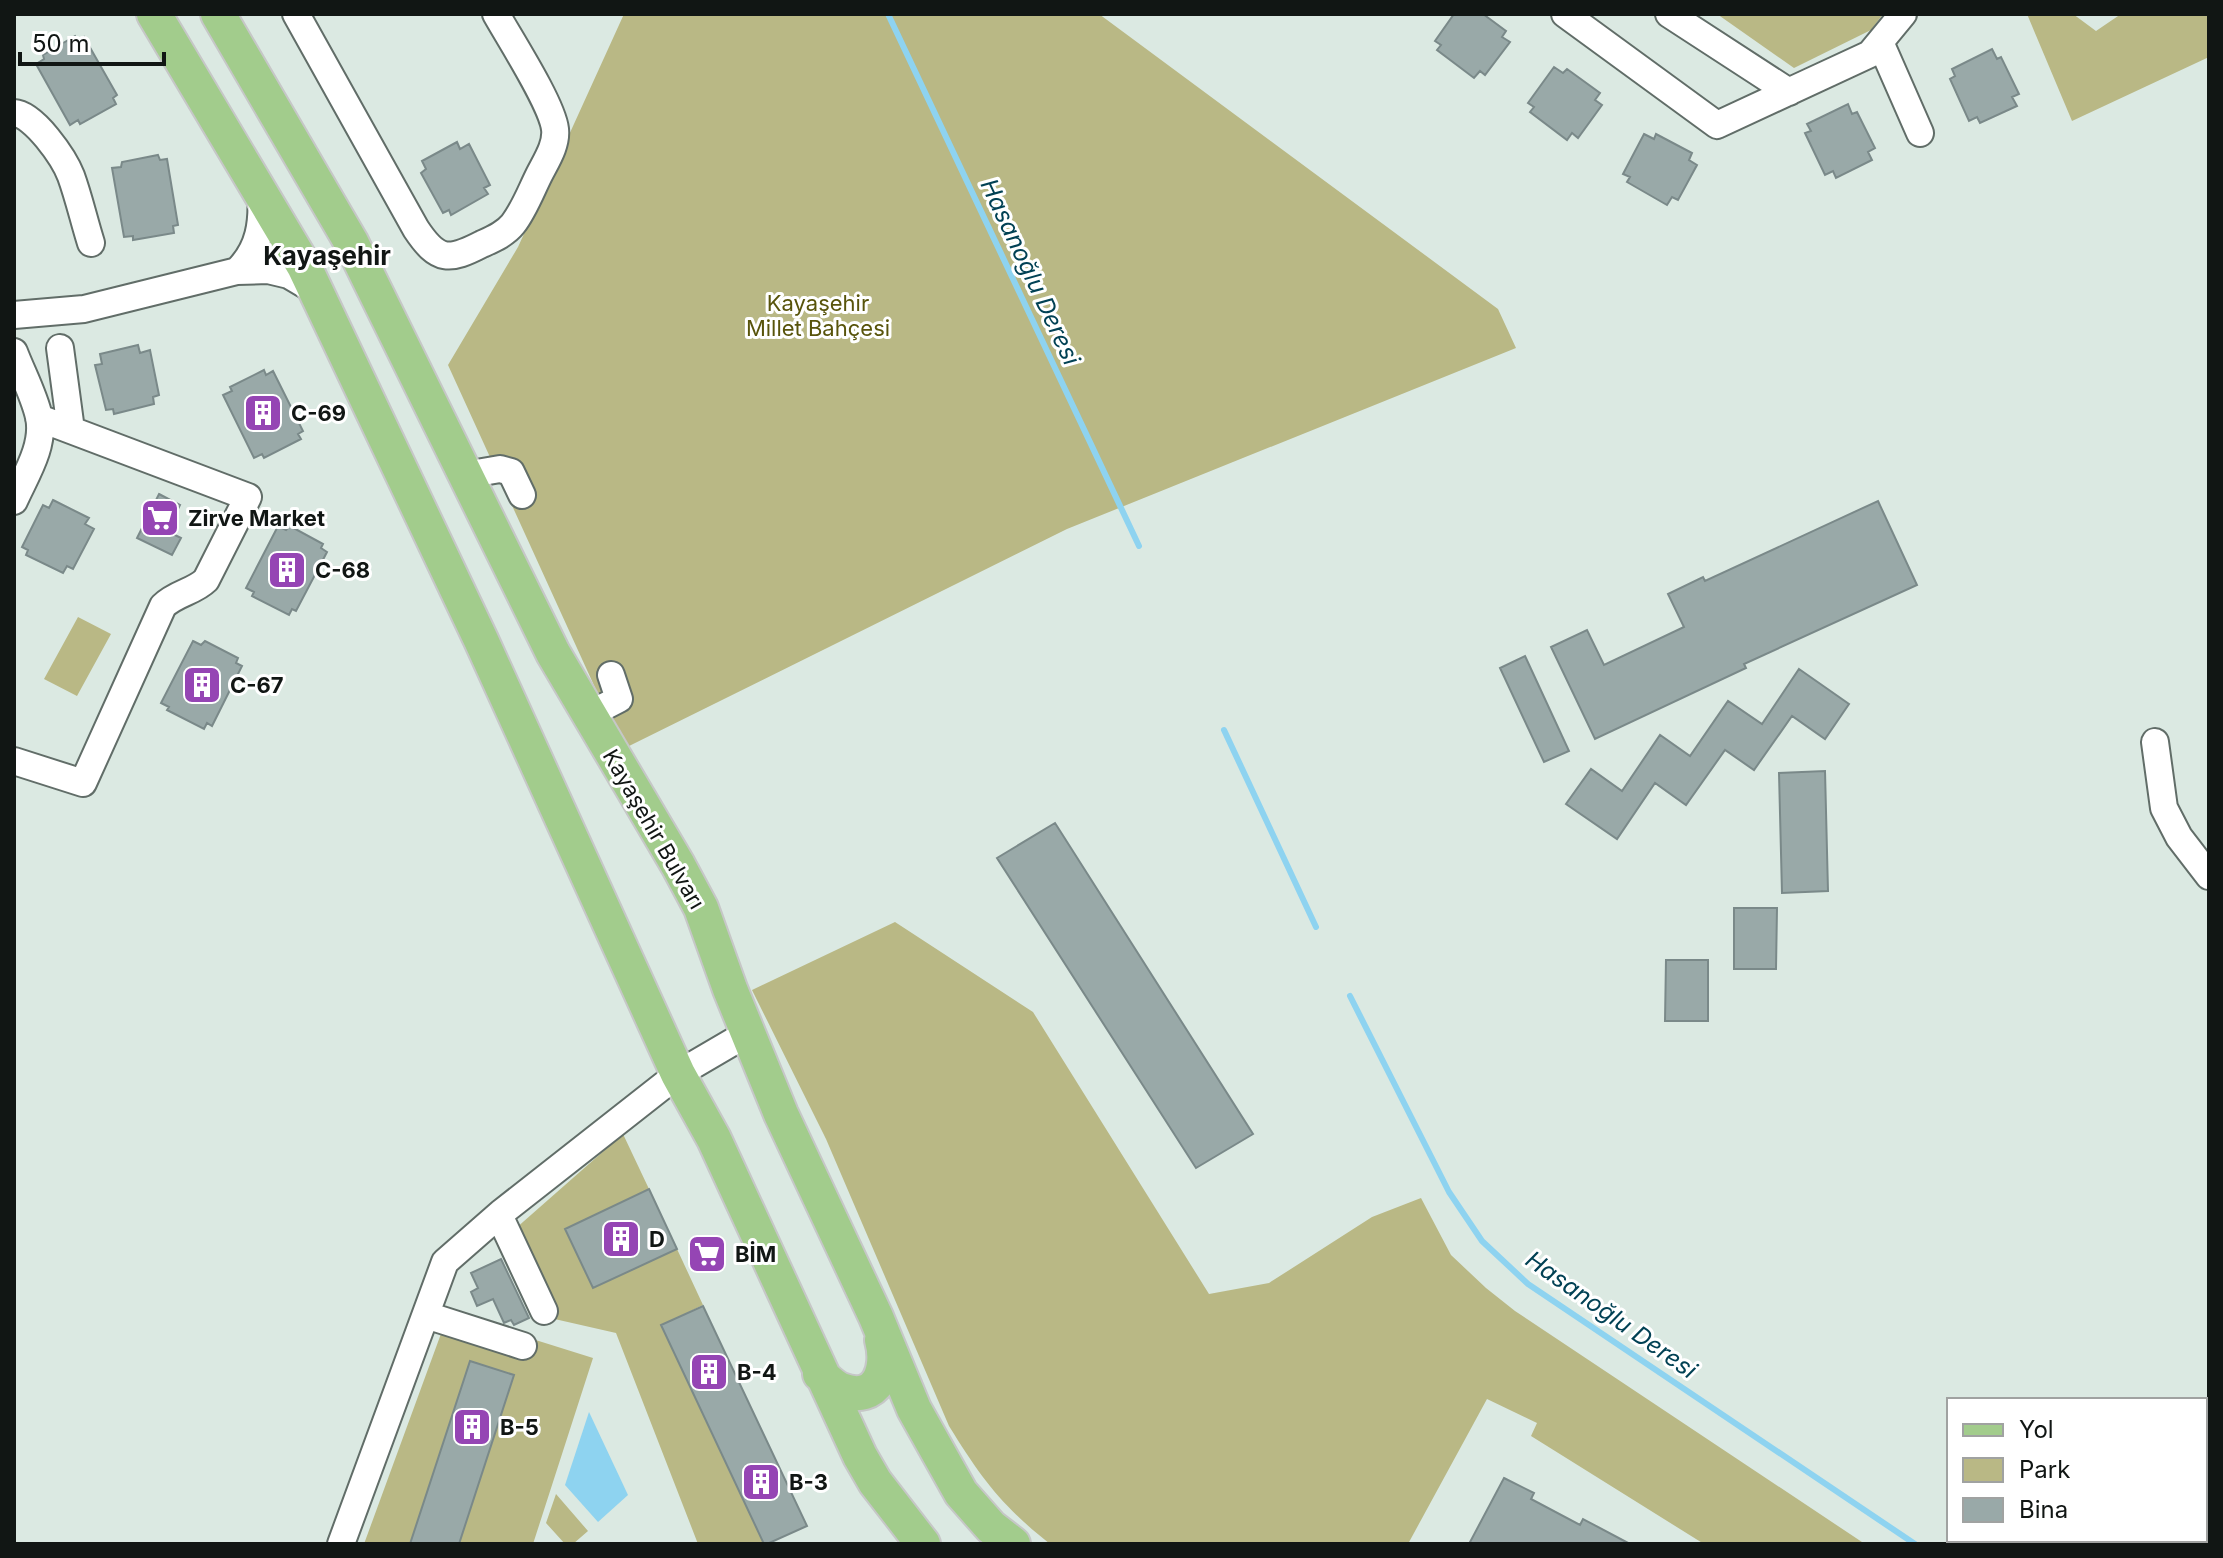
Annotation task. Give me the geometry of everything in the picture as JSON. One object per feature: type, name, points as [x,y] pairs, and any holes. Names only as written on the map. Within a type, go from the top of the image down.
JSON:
[{"type":"main road","points":[[154,14],[288,235],[481,640],[678,1074],[714,1139],[820,1374],[875,1482],[923,1544]]},
{"type":"main road","name":"Kayaşehir Bulvarı","points":[[218,14],[351,242],[553,653],[701,908],[781,1114],[876,1317],[914,1409],[961,1493],[991,1527],[1013,1544]]},
{"type":"main road","points":[[320,299],[373,285]]},
{"type":"main road","points":[[820,1374],[838,1390],[855,1393],[876,1384],[886,1364],[876,1317]]},
{"type":"street","points":[[296,14],[416,229],[432,250],[451,257],[499,236],[513,224],[555,138],[549,108],[496,14]]},
{"type":"street","points":[[1565,14],[1717,125],[1870,54],[1903,14]]},
{"type":"street","points":[[1669,14],[1789,92]]},
{"type":"street","points":[[1880,42],[1920,133]]},
{"type":"street","points":[[14,113],[22,114],[44,134],[69,173],[91,243]]},
{"type":"street","points":[[237,271],[258,241],[261,192]]},
{"type":"street","points":[[14,315],[84,309],[237,271],[268,270],[289,275],[320,299]]},
{"type":"street","points":[[60,348],[71,430]]},
{"type":"street","points":[[14,352],[39,418],[35,454],[14,501]]},
{"type":"street","points":[[14,761],[83,783],[163,606],[171,598],[198,588],[206,580],[248,497],[39,418]]},
{"type":"street","points":[[465,475],[500,469],[511,472],[522,495]]},
{"type":"street","points":[[588,715],[619,699],[611,675]]},
{"type":"street","points":[[2155,742],[2164,808],[2179,837],[2209,876]]},
{"type":"street","points":[[341,1544],[445,1262],[499,1215],[678,1074],[748,1033]]},
{"type":"street","points":[[499,1215],[544,1311]]},
{"type":"street","points":[[426,1315],[523,1346]]},
{"type":"green space","name":"Kayaşehir Millet Bahçesi","points":[[624,14],[1099,14],[1498,309],[1516,348],[1067,529],[623,749],[448,365],[518,247]]},
{"type":"green space","points":[[1717,14],[1883,14],[1871,30],[1794,68]]},
{"type":"green space","points":[[2027,14],[2073,14],[2096,31],[2121,14],[2209,14],[2209,57],[2072,121]]},
{"type":"green space","points":[[78,617],[111,634],[77,696],[44,679]]},
{"type":"green space","points":[[895,922],[1033,1012],[1209,1294],[1269,1283],[1372,1217],[1421,1198],[1451,1255],[1515,1311],[1865,1544],[1704,1544],[1531,1436],[1537,1423],[1487,1399],[1408,1544],[1050,1544],[1018,1517],[994,1490],[949,1426],[826,1139],[752,990]]},
{"type":"green space","points":[[623,1134],[649,1189],[565,1229],[593,1288],[677,1249],[703,1305],[662,1325],[764,1544],[698,1544],[616,1333],[537,1315],[515,1229]]},
{"type":"green space","points":[[442,1331],[526,1337],[593,1358],[533,1544],[364,1544]]},
{"type":"green space","points":[[556,1494],[588,1531],[573,1544],[565,1544],[546,1523]]},
{"type":"water","points":[[589,1412],[628,1495],[598,1522],[565,1485]]},
{"type":"building","points":[[1454,14],[1483,14],[1506,31],[1502,37],[1510,42],[1485,75],[1480,71],[1474,78],[1437,50],[1441,45],[1435,41]]},
{"type":"building","points":[[75,36],[78,41],[84,37],[117,95],[113,98],[116,104],[80,124],[78,120],[70,125],[36,64],[44,59],[43,55]]},
{"type":"building","points":[[1992,49],[1997,59],[2001,57],[2019,94],[2012,97],[2017,106],[1980,123],[1977,117],[1969,121],[1950,79],[1955,76],[1952,69]]},
{"type":"building","points":[[1554,67],[1563,73],[1567,69],[1600,93],[1595,100],[1602,105],[1578,138],[1572,133],[1567,140],[1530,112],[1534,107],[1528,103]]},
{"type":"building","points":[[1848,104],[1852,114],[1857,112],[1875,148],[1868,152],[1872,160],[1836,178],[1833,171],[1825,175],[1805,133],[1811,131],[1807,124]]},
{"type":"building","points":[[1644,134],[1654,139],[1656,134],[1692,153],[1689,160],[1697,165],[1678,200],[1672,197],[1667,205],[1627,182],[1630,177],[1623,174]]},
{"type":"building","points":[[457,142],[460,149],[469,144],[490,185],[484,188],[488,194],[451,215],[449,210],[443,213],[421,173],[426,169],[422,161]]},
{"type":"building","points":[[158,155],[160,160],[167,159],[178,225],[173,226],[174,233],[133,240],[133,236],[124,237],[112,168],[121,167],[122,162]]},
{"type":"building","points":[[138,345],[140,353],[150,350],[159,395],[153,397],[154,404],[114,414],[113,409],[106,410],[95,365],[102,364],[100,354]]},
{"type":"building","name":"C-69","points":[[264,370],[266,375],[273,371],[303,431],[298,434],[301,439],[264,458],[262,454],[254,458],[223,395],[232,391],[230,387]]},
{"type":"building","name":"Zirve Market","points":[[159,494],[180,505],[167,531],[181,538],[172,555],[137,538]]},
{"type":"building","points":[[53,500],[89,518],[85,524],[94,529],[73,569],[67,566],[63,573],[26,555],[28,550],[22,547],[43,505],[49,508]]},
{"type":"building","points":[[1878,501],[1917,585],[1744,664],[1746,668],[1595,739],[1551,647],[1587,630],[1604,665],[1684,627],[1668,594],[1703,577],[1705,581]]},
{"type":"building","name":"C-68","points":[[278,526],[286,530],[290,526],[323,544],[321,548],[327,552],[296,611],[292,609],[289,615],[252,596],[254,592],[246,588]]},
{"type":"building","name":"C-67","points":[[193,641],[201,645],[205,641],[238,658],[236,663],[242,666],[212,726],[207,723],[204,729],[167,710],[169,707],[161,703]]},
{"type":"building","points":[[1525,656],[1569,751],[1544,762],[1500,668]]},
{"type":"building","points":[[1799,669],[1849,704],[1825,739],[1792,716],[1754,770],[1725,750],[1686,805],[1655,783],[1617,839],[1566,804],[1591,769],[1622,791],[1660,735],[1690,756],[1728,701],[1762,724]]},
{"type":"building","points":[[1825,771],[1828,891],[1782,893],[1779,773]]},
{"type":"building","points":[[1055,823],[1253,1134],[1196,1168],[997,858]]},
{"type":"building","points":[[1734,908],[1777,908],[1776,969],[1734,969]]},
{"type":"building","points":[[1666,960],[1708,960],[1708,1021],[1665,1021]]},
{"type":"building","name":"D","points":[[649,1189],[677,1249],[593,1288],[565,1229]]},
{"type":"building","points":[[501,1259],[529,1318],[514,1325],[511,1320],[504,1323],[493,1299],[477,1306],[471,1292],[478,1288],[471,1273]]},
{"type":"building","points":[[703,1306],[807,1526],[767,1544],[764,1544],[661,1325]]},
{"type":"building","name":"B-5","points":[[470,1361],[514,1375],[459,1544],[410,1544]]},
{"type":"building","points":[[1504,1478],[1534,1493],[1531,1499],[1580,1525],[1583,1519],[1630,1544],[1469,1544]]},
{"type":"waterway","name":"Hasanoğlu Deresi","points":[[888,14],[1139,546]]},
{"type":"waterway","name":"Hasanoğlu Deresi","points":[[1224,730],[1316,927]]},
{"type":"waterway","name":"Hasanoğlu Deresi","points":[[1350,996],[1449,1192],[1482,1241],[1528,1284],[1915,1544]]},
{"type":"place","name":"C-69","points":[[263,413]]},
{"type":"place","name":"Zirve Market","points":[[160,518]]},
{"type":"place","name":"C-68","points":[[287,570]]},
{"type":"place","name":"C-67","points":[[202,685]]},
{"type":"place","name":"D","points":[[621,1239]]},
{"type":"place","name":"BİM","points":[[707,1254]]},
{"type":"place","name":"B-4","points":[[709,1372]]},
{"type":"place","name":"B-5","points":[[472,1427]]},
{"type":"place","name":"B-3","points":[[761,1482]]},
{"type":"district","name":"Kayaşehir","points":[[327,256]]}]
